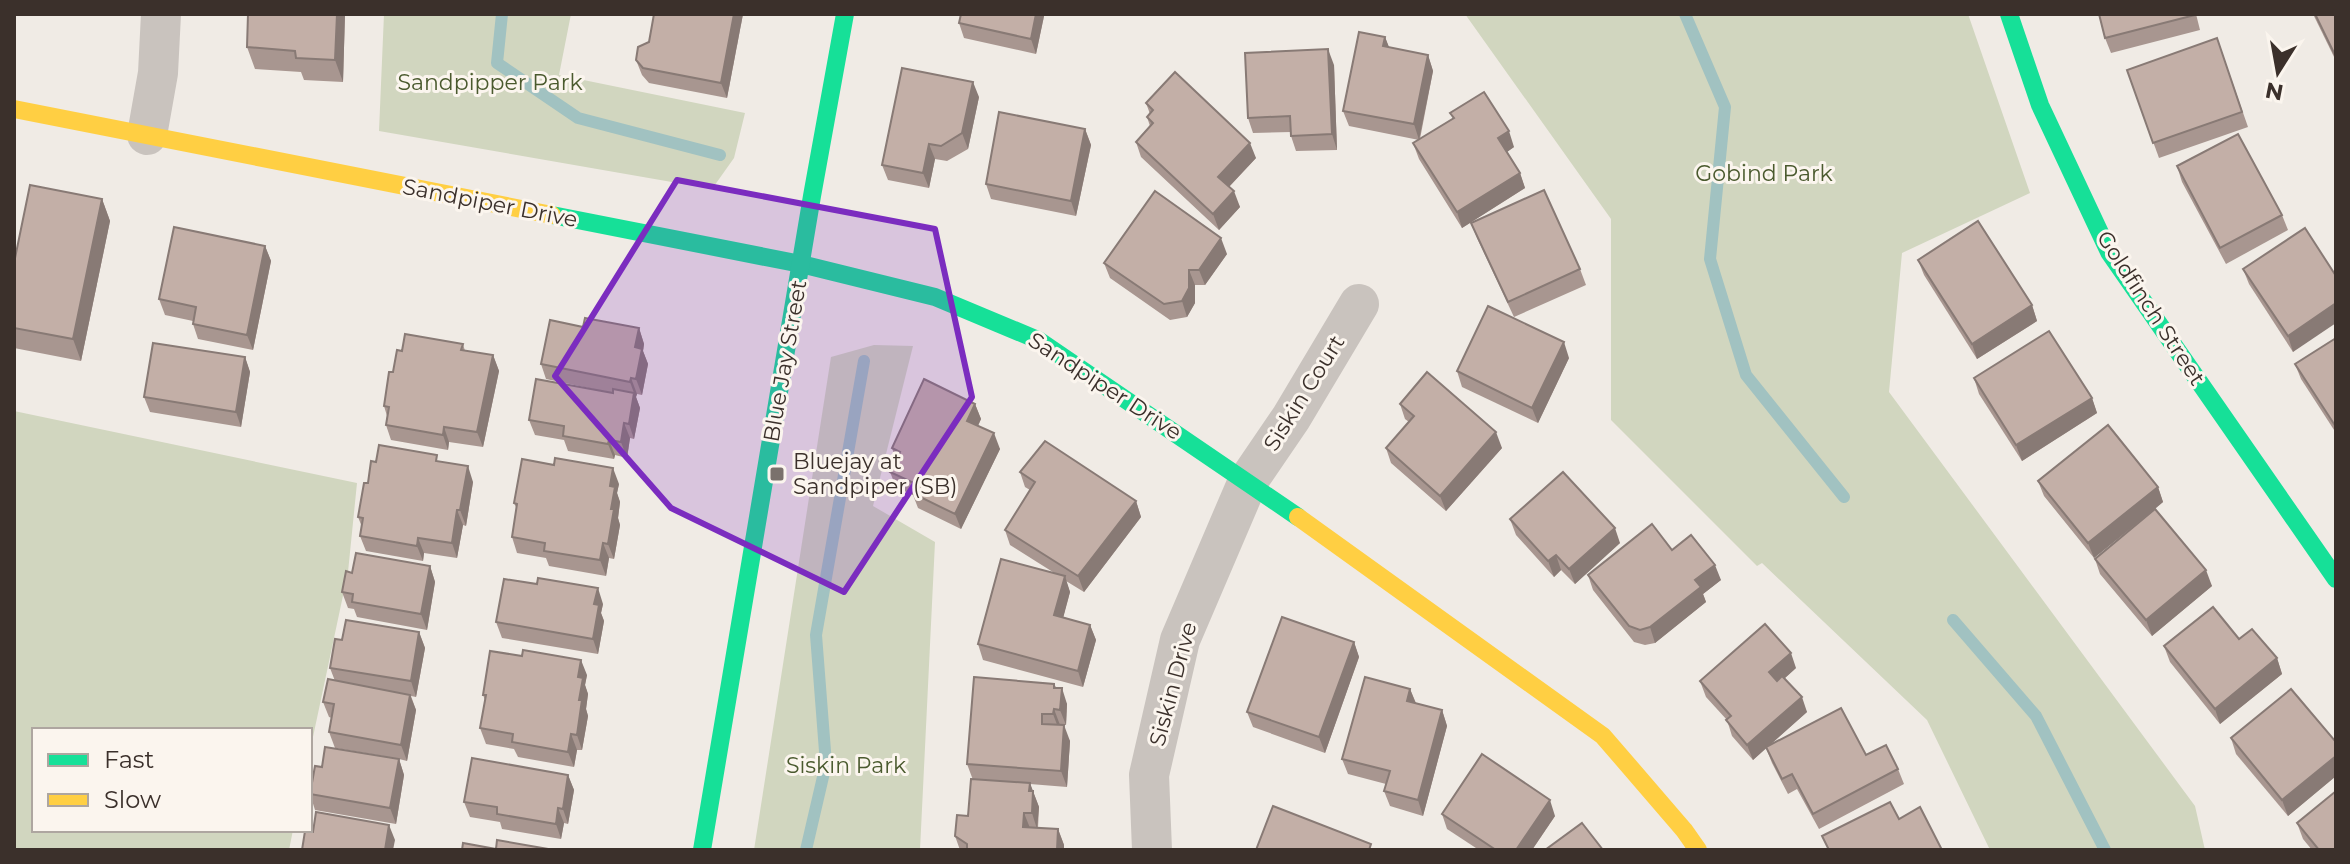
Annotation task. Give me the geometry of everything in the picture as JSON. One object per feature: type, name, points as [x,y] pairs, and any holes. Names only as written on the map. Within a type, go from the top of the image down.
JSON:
[{"type":"street","points":[[147,135],[158,73],[161,14]]},
{"type":"street","name":"Blue Jay Street","points":[[702,850],[845,14]]},
{"type":"street","name":"Goldfinch Street","points":[[2009,14],[2040,105],[2109,252],[2336,579]]},
{"type":"street","name":"Sandpiper Drive","points":[[14,109],[801,264],[935,297],[1038,340],[1248,481],[1603,736],[1698,850]]},
{"type":"street","name":"Siskin Court","points":[[1248,481],[1291,418],[1359,304]]},
{"type":"street","name":"Siskin Drive","points":[[1152,850],[1149,775],[1180,640],[1248,481]]},
{"type":"highlighted area","points":[[677,180],[935,229],[972,397],[844,592],[671,508],[555,376]]},
{"type":"green space","name":"Sandpipper Park","points":[[384,14],[571,14],[559,75],[745,113],[734,158],[712,189],[379,131]]},
{"type":"green space","name":"Gobind Park","points":[[1465,14],[1968,14],[2030,193],[1902,253],[1889,392],[2195,806],[2205,850],[1990,850],[1927,720],[1762,563],[1757,566],[1611,420],[1611,219]]},
{"type":"green space","name":"Siskin Park","points":[[874,345],[913,346],[873,506],[935,542],[920,850],[754,850],[831,357]]},
{"type":"green space","points":[[14,411],[357,483],[348,572],[312,742],[312,728],[32,728],[32,832],[293,832],[289,850],[14,850]]},
{"type":"building","points":[[248,14],[337,14],[335,60],[296,58],[295,51],[247,47]]},
{"type":"building","points":[[654,14],[734,14],[721,83],[643,68],[636,60],[638,47],[649,42]]},
{"type":"building","points":[[961,14],[1036,14],[1031,39],[959,23]]},
{"type":"building","points":[[2099,14],[2194,14],[2195,15],[2105,38]]},
{"type":"building","points":[[2315,14],[2336,14],[2336,57]]},
{"type":"building","points":[[1359,32],[1385,37],[1383,46],[1428,55],[1414,124],[1343,111]]},
{"type":"building","points":[[2217,38],[2242,112],[2153,143],[2127,70]]},
{"type":"building","points":[[1328,49],[1332,134],[1291,136],[1290,116],[1248,118],[1245,53]]},
{"type":"building","points":[[902,68],[973,82],[962,133],[941,146],[929,144],[923,173],[882,165]]},
{"type":"building","points":[[1175,72],[1250,143],[1218,177],[1234,191],[1213,214],[1136,142],[1153,123],[1147,117],[1153,110],[1146,103]]},
{"type":"building","points":[[1484,92],[1509,131],[1498,138],[1520,173],[1457,212],[1413,143],[1454,118],[1450,113]]},
{"type":"building","points":[[999,112],[1085,129],[1071,201],[986,184]]},
{"type":"building","points":[[2238,134],[2282,215],[2220,248],[2177,166]]},
{"type":"building","points":[[30,185],[102,199],[73,339],[14,328],[14,263]]},
{"type":"building","points":[[1544,190],[1580,269],[1508,302],[1471,223]]},
{"type":"building","points":[[1155,191],[1221,238],[1199,270],[1189,270],[1189,288],[1182,301],[1164,304],[1104,263]]},
{"type":"building","points":[[1978,221],[2032,305],[1972,344],[1918,260]]},
{"type":"building","points":[[174,227],[265,246],[247,335],[193,324],[196,307],[159,299]]},
{"type":"building","points":[[2305,228],[2336,276],[2336,303],[2288,336],[2243,269]]},
{"type":"building","points":[[1488,306],[1564,342],[1532,408],[1457,371]]},
{"type":"building","points":[[585,318],[639,328],[635,347],[642,349],[636,379],[631,378],[630,382],[541,364],[550,320],[583,327]]},
{"type":"building","points":[[2049,331],[2092,398],[2016,445],[1974,378]]},
{"type":"building","points":[[405,334],[463,344],[461,350],[493,355],[477,432],[444,427],[443,435],[386,425],[389,407],[384,406],[389,372],[393,372],[397,350],[402,351]]},
{"type":"building","points":[[2336,338],[2336,427],[2295,364]]},
{"type":"building","points":[[153,343],[245,357],[236,412],[144,397]]},
{"type":"building","points":[[1427,372],[1496,432],[1440,496],[1386,448],[1414,416],[1400,404]]},
{"type":"building","points":[[536,379],[613,393],[613,389],[634,393],[629,424],[624,423],[621,442],[609,440],[608,444],[563,436],[564,426],[529,420]]},
{"type":"building","points":[[924,379],[975,404],[967,421],[994,433],[955,514],[912,493],[916,484],[890,472],[900,452],[892,448]]},
{"type":"building","points":[[2108,425],[2158,487],[2088,543],[2038,481]]},
{"type":"building","points":[[1045,441],[1136,501],[1078,576],[1005,530],[1035,482],[1020,472]]},
{"type":"building","points":[[379,445],[437,455],[436,461],[468,466],[452,543],[418,538],[417,546],[360,536],[363,518],[358,517],[364,483],[368,483],[371,461],[376,462]]},
{"type":"building","points":[[555,458],[613,468],[610,486],[615,487],[611,509],[614,509],[608,544],[603,543],[600,560],[544,551],[545,543],[512,537],[522,459],[554,465]]},
{"type":"building","points":[[1563,472],[1615,528],[1569,569],[1556,555],[1548,561],[1510,519]]},
{"type":"building","points":[[2155,509],[2206,570],[2146,620],[2095,559]]},
{"type":"building","points":[[1652,524],[1672,550],[1691,535],[1715,565],[1695,580],[1701,587],[1650,627],[1640,630],[1629,626],[1588,575]]},
{"type":"building","points":[[356,553],[430,566],[421,614],[352,602],[353,594],[342,592],[346,571],[352,573]]},
{"type":"building","points":[[1001,559],[1065,576],[1054,615],[1090,625],[1078,671],[978,644]]},
{"type":"building","points":[[538,578],[598,588],[594,604],[599,605],[593,639],[496,622],[504,579],[537,584]]},
{"type":"building","points":[[2213,607],[2239,639],[2252,629],[2277,658],[2215,709],[2164,646]]},
{"type":"building","points":[[1282,617],[1354,642],[1319,737],[1247,712]]},
{"type":"building","points":[[346,620],[419,632],[411,681],[330,668],[335,639],[342,640]]},
{"type":"building","points":[[1765,624],[1791,653],[1769,672],[1777,681],[1782,676],[1802,697],[1747,745],[1726,720],[1731,716],[1700,681]]},
{"type":"building","points":[[523,650],[581,660],[578,677],[583,678],[579,700],[582,700],[577,735],[571,734],[568,752],[512,742],[513,734],[480,728],[490,651],[522,656]]},
{"type":"building","points":[[974,677],[1054,684],[1054,688],[1062,688],[1060,710],[1042,714],[1042,724],[1064,725],[1061,771],[967,764]]},
{"type":"building","points":[[1365,677],[1410,689],[1407,701],[1442,710],[1418,800],[1384,791],[1390,771],[1342,759]]},
{"type":"building","points":[[328,679],[410,695],[401,745],[329,732],[334,704],[323,702]]},
{"type":"building","points":[[2291,689],[2336,742],[2336,756],[2282,800],[2231,738]]},
{"type":"building","points":[[1841,708],[1866,755],[1886,745],[1898,769],[1813,814],[1792,774],[1782,779],[1766,747]]},
{"type":"building","points":[[325,747],[399,759],[390,808],[312,794],[315,766],[322,767]]},
{"type":"building","points":[[1482,754],[1550,800],[1516,850],[1496,850],[1442,814]]},
{"type":"building","points":[[472,758],[568,775],[563,809],[558,808],[556,824],[497,814],[497,807],[464,802]]},
{"type":"building","points":[[971,779],[1030,783],[1029,791],[1033,791],[1032,813],[1024,813],[1023,827],[1058,829],[1057,850],[967,850],[967,844],[955,836],[957,815],[968,816]]},
{"type":"building","points":[[2336,791],[2336,850],[2319,850],[2297,823]]},
{"type":"building","points":[[1890,802],[1899,819],[1920,807],[1942,850],[1829,850],[1822,836]]},
{"type":"building","points":[[1273,806],[1371,844],[1369,850],[1256,850]]},
{"type":"building","points":[[316,812],[389,825],[385,850],[302,850],[305,832],[313,832]]},
{"type":"building","points":[[1582,823],[1603,850],[1545,850]]},
{"type":"building","points":[[497,840],[554,850],[462,850],[463,843],[496,849]]},
{"type":"waterway","points":[[502,14],[497,63],[578,118],[720,155]]},
{"type":"waterway","points":[[1685,14],[1725,107],[1710,259],[1746,375],[1844,497]]},
{"type":"waterway","points":[[806,850],[826,764],[816,635],[864,361]]},
{"type":"waterway","points":[[1953,620],[2036,716],[2105,850]]},
{"type":"traffic: fast","points":[[702,850],[845,14]]},
{"type":"traffic: fast","points":[[2009,14],[2040,105],[2109,252],[2336,579]]},
{"type":"traffic: fast","points":[[552,215],[801,264],[935,297],[1038,340],[1298,517]]},
{"type":"traffic: slow","points":[[14,109],[552,215]]},
{"type":"traffic: slow","points":[[1298,517],[1603,736],[1698,850]]},
{"type":"place","name":"Bluejay at Sandpiper (SB)","points":[[777,474]]}]
